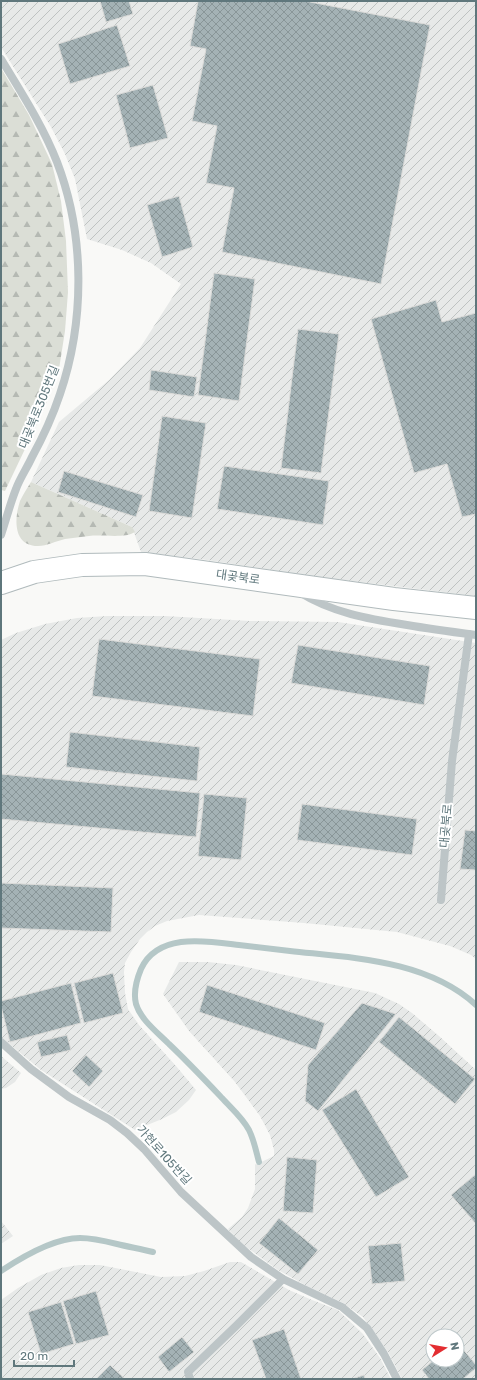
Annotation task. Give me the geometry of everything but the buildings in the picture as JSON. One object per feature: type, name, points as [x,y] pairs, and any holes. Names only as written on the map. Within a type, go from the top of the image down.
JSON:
[{"type":"street","name":"대곶북로","points":[[1,582],[34,572],[82,565],[145,564],[394,599],[476,608]]},
{"type":"lane","name":"대곶북로305번길","points":[[1,59],[33,114],[57,162],[66,192],[76,236],[78,285],[75,331],[69,364],[62,387],[41,440],[16,490],[1,535]]},
{"type":"lane","points":[[286,584],[312,601],[335,610],[376,620],[472,634]]},
{"type":"lane","name":"대곶북로","points":[[441,900],[452,761],[472,634]]},
{"type":"lane","name":"가현로105번길","points":[[1,1042],[31,1069],[69,1097],[110,1120],[127,1132],[144,1149],[181,1192],[251,1257],[283,1279],[342,1307],[367,1328],[384,1354],[397,1379]]},
{"type":"lane","points":[[190,1379],[188,1372],[283,1279]]},
{"type":"shaded area","points":[[1,1],[476,1],[476,596],[319,577],[207,560],[141,552],[132,527],[31,482],[59,422],[109,380],[140,348],[181,284],[151,263],[122,250],[87,239],[75,179],[65,154],[51,127],[1,47]]},
{"type":"shaded area","points":[[107,616],[165,616],[250,621],[338,622],[476,643],[476,959],[471,955],[450,946],[397,932],[199,915],[167,921],[155,926],[140,939],[125,963],[125,993],[128,1009],[139,1025],[196,1090],[189,1100],[176,1112],[135,1130],[41,1070],[1,1037],[1,640],[16,633],[45,624],[77,618]]},
{"type":"shaded area","points":[[179,962],[208,962],[236,965],[375,993],[399,1004],[412,1013],[476,1070],[476,1379],[402,1379],[388,1352],[363,1317],[343,1303],[278,1270],[242,1244],[228,1229],[242,1217],[248,1208],[255,1189],[255,1165],[274,1156],[274,1150],[270,1135],[260,1116],[235,1082],[189,1031],[163,994]]},
{"type":"shaded area","points":[[1,1056],[21,1073],[15,1082],[6,1088],[1,1089]]},
{"type":"shaded area","points":[[1,1221],[13,1236],[1,1244]]},
{"type":"shaded area","points":[[230,1262],[241,1262],[289,1290],[338,1310],[363,1334],[380,1358],[391,1379],[1,1379],[1,1300],[41,1275],[61,1268],[79,1265],[100,1265],[161,1277],[185,1276]]},
{"type":"green space","points":[[1,68],[29,115],[52,164],[61,201],[66,241],[68,292],[65,331],[59,369],[45,407],[5,491],[1,490]]},
{"type":"green space","points":[[31,482],[132,527],[135,532],[125,535],[65,539],[41,546],[30,545],[24,542],[20,537],[16,523],[20,501]]},
{"type":"waterway","points":[[259,1162],[249,1130],[243,1121],[196,1070],[150,1026],[138,1010],[135,995],[141,969],[149,957],[159,949],[171,944],[198,941],[364,959],[412,970],[435,979],[457,990],[476,1005]]},
{"type":"waterway","points":[[1,1271],[39,1249],[70,1239],[94,1239],[153,1252]]}]
